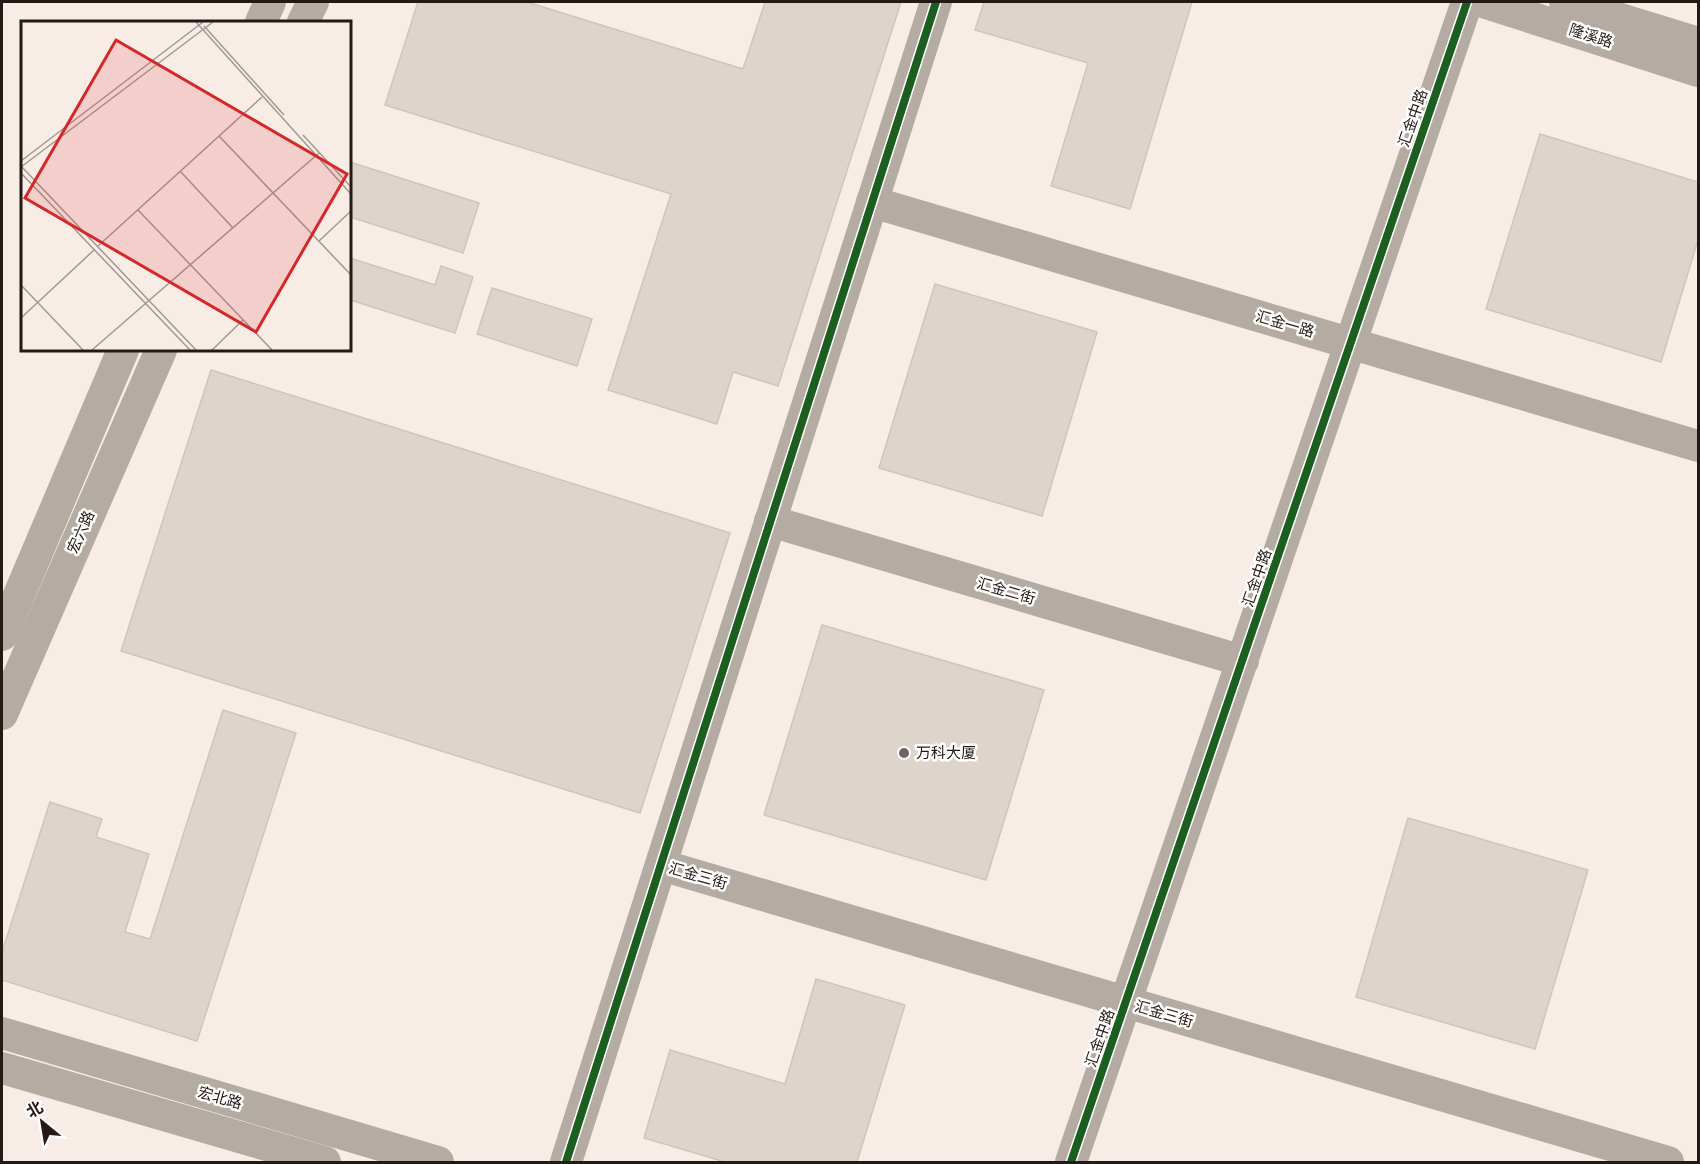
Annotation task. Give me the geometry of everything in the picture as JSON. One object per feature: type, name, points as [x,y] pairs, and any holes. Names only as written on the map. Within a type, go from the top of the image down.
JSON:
[{"type":"street","points":[[261,21],[270,2]]},
{"type":"street","points":[[304,21],[313,2]]},
{"type":"street","points":[[566,1162],[936,2]]},
{"type":"street","name":"汇金中路","points":[[1071,1162],[1467,2]]},
{"type":"street","name":"隆溪路","points":[[1483,2],[1698,71]]},
{"type":"street","name":"隆溪路","points":[[1565,2],[1698,43]]},
{"type":"street","name":"汇金一路","points":[[872,202],[1698,446]]},
{"type":"street","points":[[2,635],[123,351]]},
{"type":"street","name":"宏六路","points":[[2,714],[161,351]]},
{"type":"street","name":"汇金二街","points":[[770,521],[1243,661]]},
{"type":"street","name":"汇金三街","points":[[661,865],[1126,1003],[1592,1152],[1668,1162]]},
{"type":"street","name":"宏北路","points":[[2,1033],[438,1162]]},
{"type":"street","points":[[2,1068],[325,1162]]},
{"type":"building","points":[[418,2],[527,2],[743,69],[765,2],[901,2],[778,386],[733,372],[717,424],[608,390],[671,194],[385,105]]},
{"type":"building","points":[[984,2],[1192,2],[1130,209],[1051,186],[1088,63],[975,30]]},
{"type":"building","points":[[1540,134],[1698,182],[1698,240],[1661,362],[1486,309]]},
{"type":"building","points":[[351,162],[479,203],[463,253],[351,217]]},
{"type":"building","points":[[351,258],[435,285],[441,266],[473,277],[455,333],[351,300]]},
{"type":"building","points":[[935,284],[1097,332],[1042,516],[879,468]]},
{"type":"building","points":[[492,288],[592,319],[577,366],[477,334]]},
{"type":"building","points":[[211,370],[730,533],[640,813],[121,651]]},
{"type":"building","name":"万科大厦","points":[[822,625],[1044,690],[986,880],[764,815]]},
{"type":"building","points":[[223,710],[296,733],[197,1041],[2,980],[2,952],[50,802],[102,819],[96,837],[149,854],[125,932],[150,939]]},
{"type":"building","points":[[1408,818],[1588,870],[1535,1049],[1356,997]]},
{"type":"building","points":[[816,979],[905,1005],[857,1162],[725,1162],[644,1138],[670,1050],[785,1084]]},
{"type":"cycle path","points":[[566,1162],[936,2]]},
{"type":"cycle path","points":[[1071,1162],[1467,2]]},
{"type":"place","name":"万科大厦","points":[[904,753]]}]
